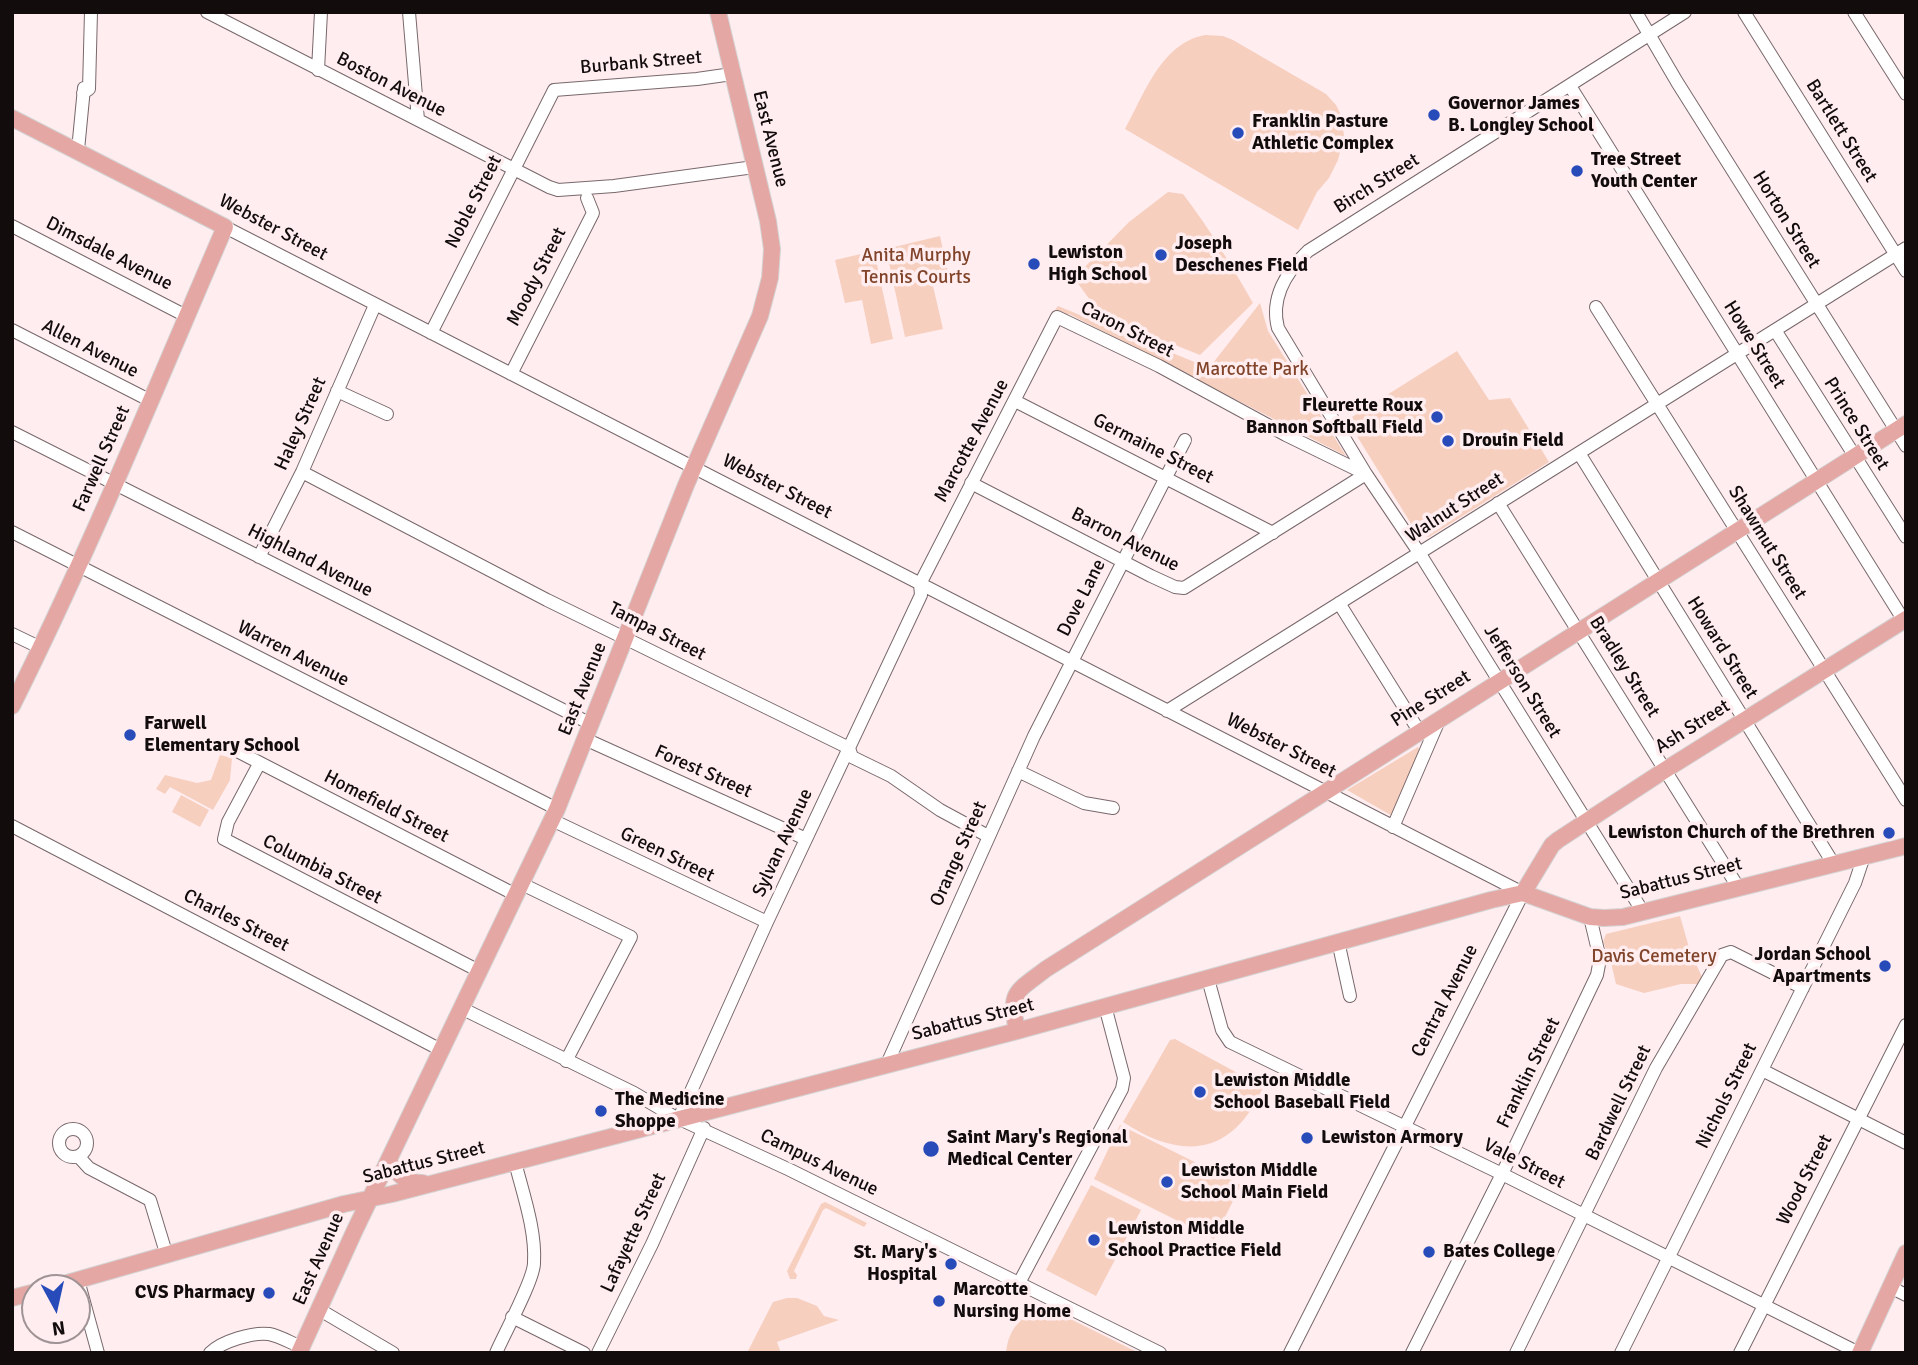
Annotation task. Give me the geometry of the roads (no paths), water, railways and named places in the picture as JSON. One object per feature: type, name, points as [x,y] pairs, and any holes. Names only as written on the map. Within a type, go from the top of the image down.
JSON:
[{"type":"main road","name":"East Avenue","points":[[300,1350],[555,814],[694,468],[750,341],[770,278],[772,249],[768,221],[718,12]]},
{"type":"main road","name":"Webster Street","points":[[12,118],[225,227]]},
{"type":"main road","name":"Farwell Street","points":[[12,706],[78,566],[225,227]]},
{"type":"main road","name":"Pine Street","points":[[1017,1031],[1011,1005],[1014,997],[1022,987],[1046,969],[1901,428]]},
{"type":"main road","name":"Ash Street","points":[[1523,893],[1552,845],[1665,770],[1905,621]]},
{"type":"main road","name":"Sabattus Street","points":[[91,1276],[344,1204],[1017,1031],[1338,941],[1523,893],[1590,917],[1623,917],[1906,846]]},
{"type":"main road","points":[[389,1162],[408,1181],[432,1183]]},
{"type":"main road","points":[[1860,1353],[1906,1253]]},
{"type":"street","points":[[83,93],[89,89],[91,12]]},
{"type":"street","name":"Boston Avenue","points":[[207,12],[558,190],[587,198],[614,186]]},
{"type":"street","points":[[318,69],[321,12]]},
{"type":"street","points":[[409,12],[418,120]]},
{"type":"street","name":"Horton Street","points":[[1636,12],[1816,304],[1901,428],[1906,446]]},
{"type":"street","name":"Birch Street","points":[[1366,474],[1278,328],[1275,308],[1287,277],[1297,262],[1317,244],[1685,12]]},
{"type":"street","name":"Bartlett Street","points":[[1744,12],[1901,251],[1906,271]]},
{"type":"street","points":[[1854,12],[1906,94]]},
{"type":"street","name":"Burbank Street","points":[[554,90],[732,74]]},
{"type":"street","points":[[78,150],[84,79]]},
{"type":"street","name":"Howe Street","points":[[1570,86],[1905,621]]},
{"type":"street","name":"Noble Street","points":[[430,333],[554,90]]},
{"type":"street","name":"Boston Avenue","points":[[558,190],[614,186],[754,167]]},
{"type":"street","name":"Moody Street","points":[[511,374],[593,213],[587,198]]},
{"type":"street","name":"Dimsdale Avenue","points":[[12,226],[188,317]]},
{"type":"street","name":"Webster Street","points":[[225,227],[1523,893]]},
{"type":"street","name":"Walnut Street","points":[[1167,711],[1901,251]]},
{"type":"street","name":"Haley Street","points":[[259,557],[302,472],[375,305]]},
{"type":"street","name":"Shawmut Street","points":[[1596,307],[1906,800]]},
{"type":"street","name":"Caron Street","points":[[1057,317],[1159,366],[1348,467],[1366,474]]},
{"type":"street","name":"Marcotte Avenue","points":[[920,584],[1057,317]]},
{"type":"street","name":"Allen Avenue","points":[[12,330],[151,401]]},
{"type":"street","name":"Prince Street","points":[[1775,330],[1906,537]]},
{"type":"street","points":[[337,391],[387,414]]},
{"type":"street","name":"Germaine Street","points":[[1014,401],[1273,533]]},
{"type":"street","name":"Highland Avenue","points":[[12,432],[259,557],[588,732]]},
{"type":"street","name":"Dove Lane","points":[[1071,662],[1185,440]]},
{"type":"street","name":"Howard Street","points":[[1579,453],[1833,863]]},
{"type":"street","name":"Tampa Street","points":[[302,472],[626,638],[849,748],[852,757],[891,776],[940,810],[988,836]]},
{"type":"street","name":"Barron Avenue","points":[[971,483],[1175,587],[1184,588],[1366,474]]},
{"type":"street","name":"Jefferson Street","points":[[1366,474],[1420,554],[1643,912]]},
{"type":"street","name":"Bradley Street","points":[[1498,503],[1738,887]]},
{"type":"street","name":"Warren Avenue","points":[[12,532],[555,814]]},
{"type":"street","name":"Sylvan Avenue","points":[[679,1118],[766,922],[920,595],[920,584]]},
{"type":"street","points":[[1339,603],[1419,731]]},
{"type":"street","points":[[12,634],[41,648]]},
{"type":"street","name":"Orange Street","points":[[887,1064],[988,836],[1071,662]]},
{"type":"street","points":[[1393,827],[1440,718]]},
{"type":"street","name":"Forest Street","points":[[588,732],[806,839]]},
{"type":"street","name":"Homefield Street","points":[[239,752],[519,889],[631,937],[566,1061]]},
{"type":"street","name":"Columbia Street","points":[[259,764],[228,822],[224,839],[479,971]]},
{"type":"street","points":[[1018,771],[1084,803],[1113,808]]},
{"type":"street","name":"Green Street","points":[[555,814],[766,922]]},
{"type":"street","name":"Charles Street","points":[[12,826],[442,1050]]},
{"type":"street","name":"Nichols Street","points":[[1621,1353],[1803,988],[1854,883],[1864,856]]},
{"type":"street","name":"Central Avenue","points":[[1290,1353],[1523,893]]},
{"type":"street","name":"Franklin Street","points":[[1412,1353],[1502,1174],[1600,968],[1590,917]]},
{"type":"street","points":[[1338,941],[1350,996]]},
{"type":"street","name":"Bardwell Street","points":[[1516,1353],[1656,1068],[1722,955],[1731,952],[1803,988]]},
{"type":"street","name":"Vale Street","points":[[1208,979],[1222,1030],[1230,1042],[1765,1303],[1860,1353]]},
{"type":"street","points":[[1019,1283],[1122,1089],[1124,1078],[1105,1006]]},
{"type":"street","name":"Campus Avenue","points":[[461,1008],[679,1118],[1160,1353]]},
{"type":"street","name":"Wood Street","points":[[1740,1353],[1906,1025]]},
{"type":"street","points":[[1762,1070],[1906,1143]]},
{"type":"street","name":"Lafayette Street","points":[[598,1353],[652,1244],[704,1128]]},
{"type":"street","points":[[78,1156],[89,1168],[150,1200],[167,1256]]},
{"type":"street","points":[[496,1353],[534,1263],[531,1228],[514,1162]]},
{"type":"street","points":[[1890,1287],[1906,1294]]},
{"type":"street","points":[[320,1310],[393,1353]]},
{"type":"street","points":[[512,1317],[584,1353]]},
{"type":"street","points":[[91,1327],[98,1353]]},
{"type":"street","points":[[210,1353],[223,1345],[260,1334],[273,1335],[300,1350]]},
{"type":"place","name":"Governor James B. Longley School","points":[[1434,115]]},
{"type":"place","name":"Franklin Pasture Athletic Complex","points":[[1238,133]]},
{"type":"place","name":"Tree Street Youth Center","points":[[1577,171]]},
{"type":"place","name":"Joseph Deschenes Field","points":[[1161,255]]},
{"type":"place","name":"Lewiston High School","points":[[1034,264]]},
{"type":"place","name":"Fleurette Roux Bannon Softball Field","points":[[1437,417]]},
{"type":"place","name":"Drouin Field","points":[[1448,441]]},
{"type":"place","name":"Farwell Elementary School","points":[[130,735]]},
{"type":"place","name":"Lewiston Church of the Brethren","points":[[1889,833]]},
{"type":"place","name":"Jordan School Apartments","points":[[1885,966]]},
{"type":"place","name":"Lewiston Middle School Baseball Field","points":[[1200,1092]]},
{"type":"place","name":"The Medicine Shoppe","points":[[601,1111]]},
{"type":"place","name":"Lewiston Armory","points":[[1307,1138]]},
{"type":"place","name":"Saint Mary's Regional Medical Center","points":[[931,1149]]},
{"type":"place","name":"Lewiston Middle School Main Field","points":[[1167,1182]]},
{"type":"place","name":"Lewiston Middle School Practice Field","points":[[1094,1240]]},
{"type":"place","name":"Bates College","points":[[1429,1252]]},
{"type":"place","name":"St. Mary's Hospital","points":[[951,1264]]},
{"type":"place","name":"CVS Pharmacy","points":[[269,1293]]},
{"type":"place","name":"Marcotte Nursing Home","points":[[939,1301]]},
{"type":"park label","name":"Anita Murphy Tennis Courts","points":[[916,267]]},
{"type":"park label","name":"Marcotte Park","points":[[1252,370]]},
{"type":"park label","name":"Davis Cemetery","points":[[1654,957]]}]
